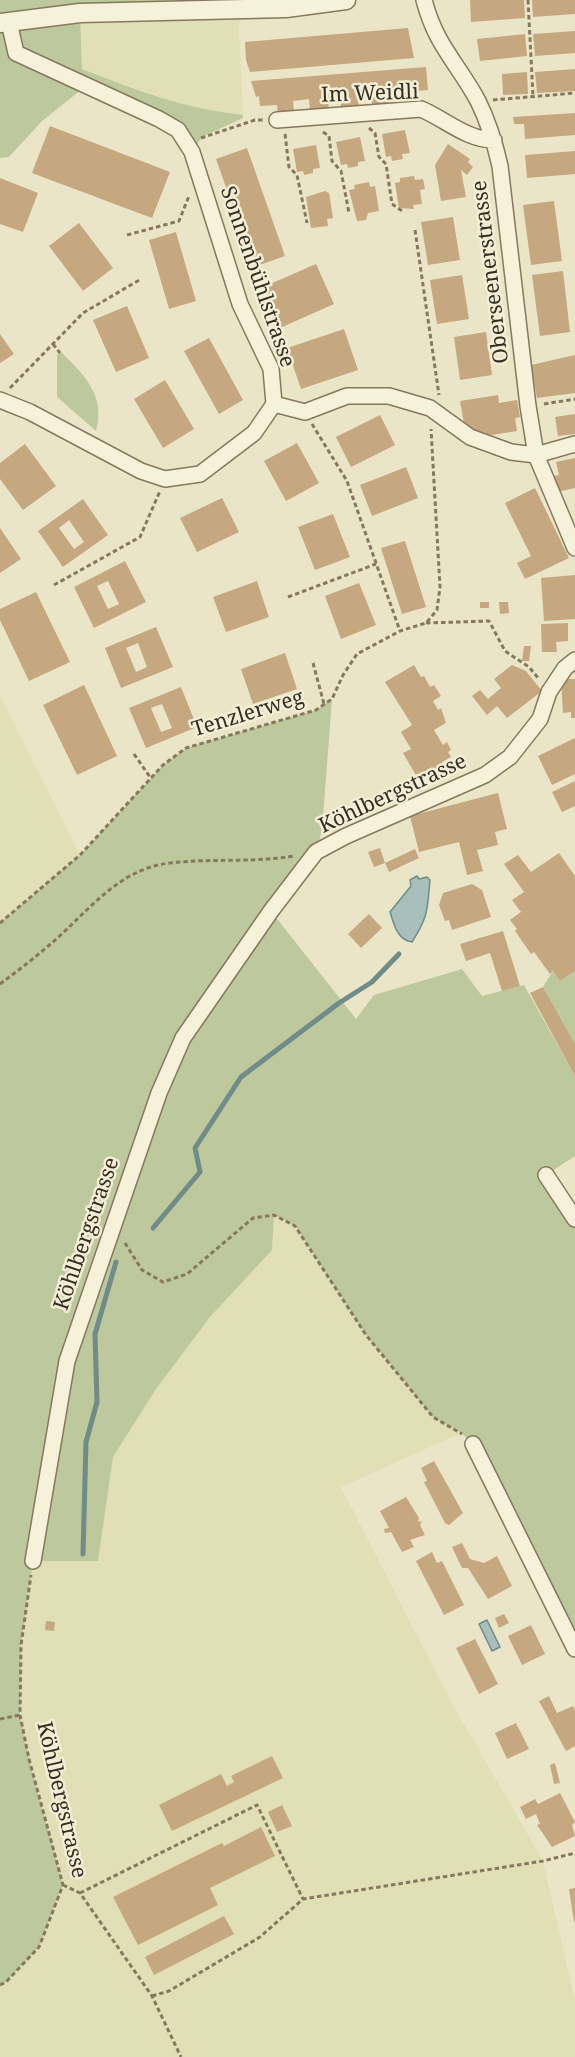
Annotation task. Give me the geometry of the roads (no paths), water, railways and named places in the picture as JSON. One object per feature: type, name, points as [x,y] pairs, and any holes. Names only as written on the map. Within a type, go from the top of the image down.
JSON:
[{"type":"street","points":[[5,23],[80,13],[286,8],[346,0]]},
{"type":"street","name":"Oberseenerstrasse","points":[[424,0],[438,41],[477,101],[494,140],[500,166],[528,406],[536,455],[575,548]]},
{"type":"street","name":"Sonnenbühlstrasse","points":[[5,23],[16,53],[178,130],[192,152],[240,304],[271,369],[274,404]]},
{"type":"street","name":"Im Weidli","points":[[280,120],[421,109],[439,116],[478,140],[494,140]]},
{"type":"street","points":[[4,395],[30,412],[141,471],[165,479],[200,474],[254,433],[274,404],[305,412],[348,396],[389,396],[436,413],[470,437],[511,452],[536,455],[575,444]]},
{"type":"street","name":"Köhlbergstrasse","points":[[33,1561],[67,1361],[159,1093],[183,1038],[271,911],[316,852],[346,836],[485,775],[510,757],[540,719],[549,692],[565,668],[575,660]]},
{"type":"street","points":[[546,1175],[575,1220]]},
{"type":"street","points":[[473,1444],[575,1649]]},
{"type":"water","points":[[417,876],[419,879],[427,877],[430,880],[426,912],[422,925],[412,942],[400,935],[390,912],[411,886],[410,880]]},
{"type":"water","points":[[487,1620],[500,1647],[492,1651],[479,1624]]},
{"type":"waterway","points":[[153,1228],[200,1172],[195,1148],[241,1077],[339,1003],[372,982],[399,954]]},
{"type":"waterway","points":[[83,1554],[86,1442],[97,1402],[95,1334],[116,1262]]}]
